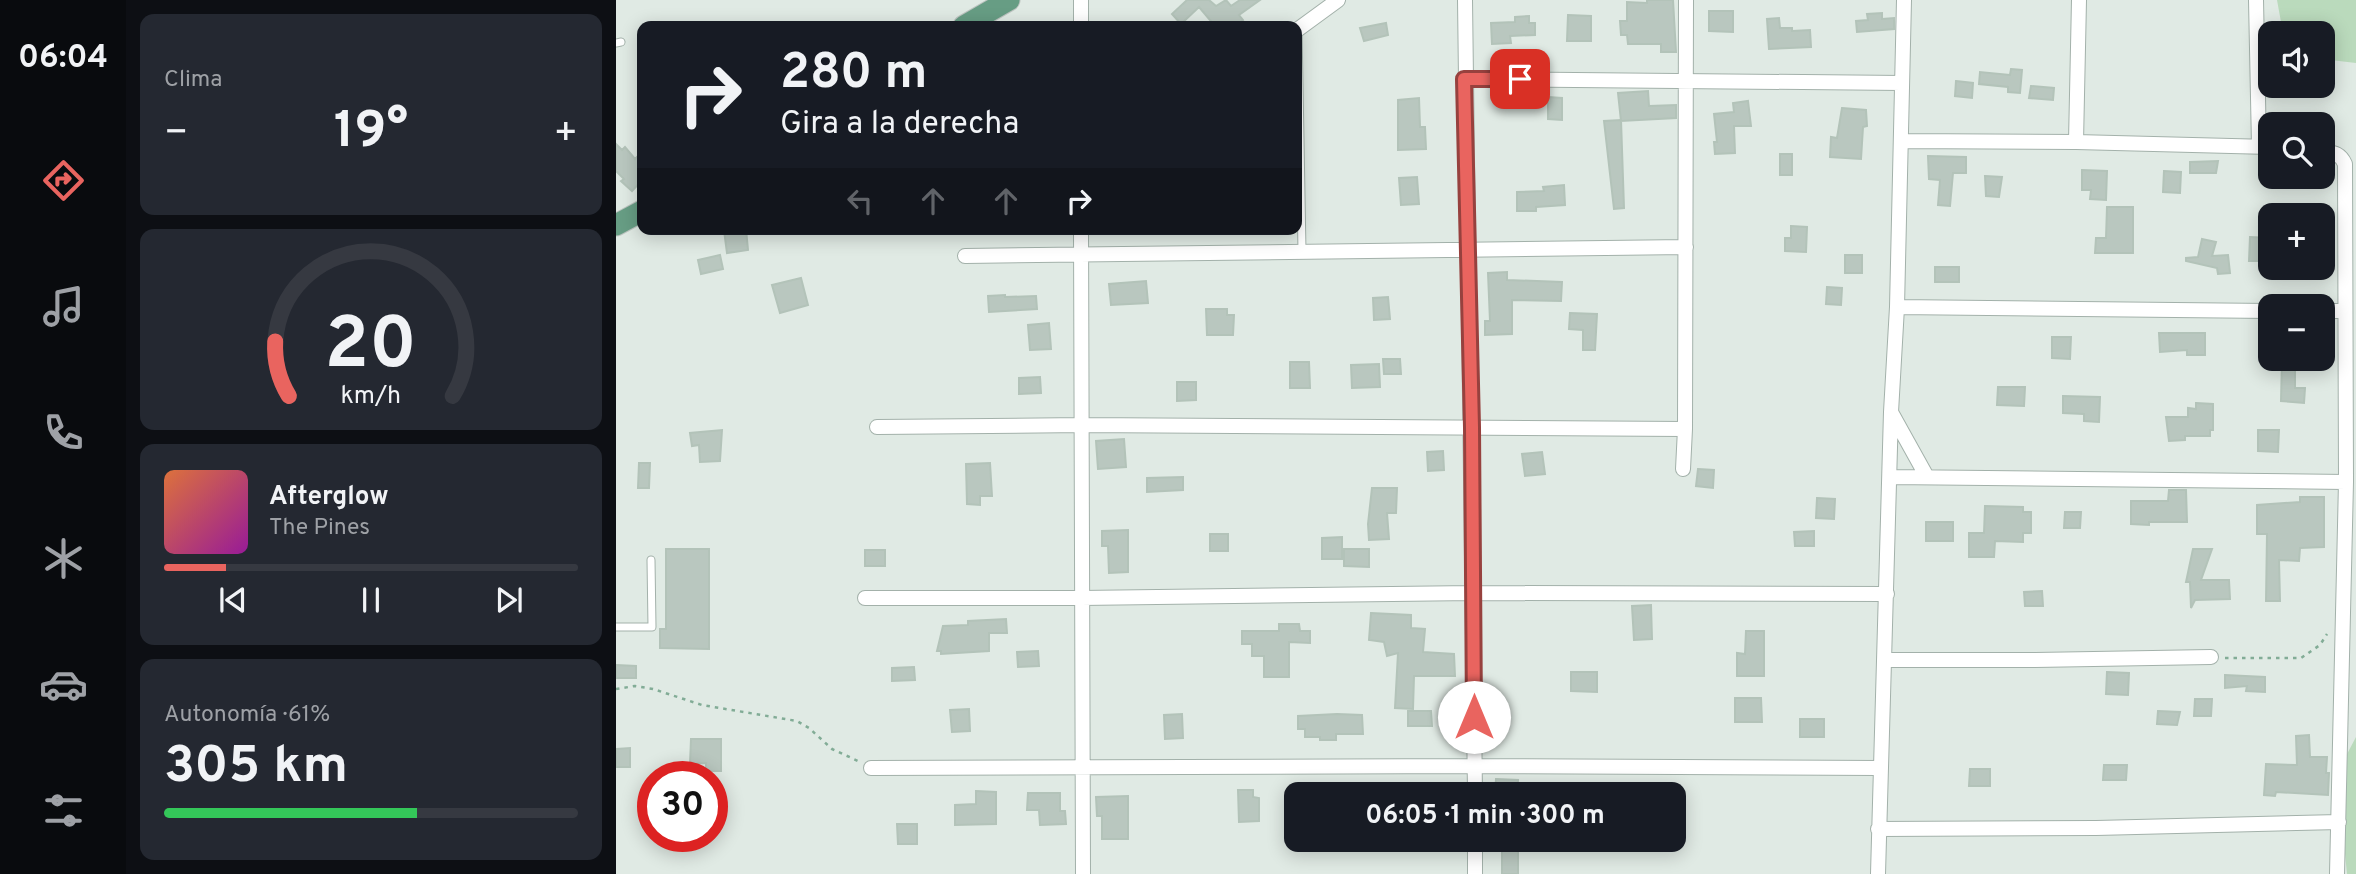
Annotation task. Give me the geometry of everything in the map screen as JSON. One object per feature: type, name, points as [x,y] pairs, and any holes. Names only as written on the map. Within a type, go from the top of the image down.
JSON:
[{"type":"main road","points":[[973,21],[1009,0]]},
{"type":"street","points":[[1081,0],[1081,21]]},
{"type":"street","points":[[1302,26],[1338,0]]},
{"type":"street","points":[[1465,0],[1475,782]]},
{"type":"street","points":[[1683,470],[1686,0]]},
{"type":"street","points":[[1878,874],[1891,412],[1897,307],[1904,0]]},
{"type":"street","points":[[2076,142],[2079,0]]},
{"type":"street","points":[[2256,0],[2262,112]]},
{"type":"street","points":[[1464,79],[1902,83]]},
{"type":"street","points":[[1900,141],[2258,147]]},
{"type":"street","points":[[2335,153],[2346,164],[2346,482],[2337,874]]},
{"type":"street","points":[[1081,235],[1083,874]]},
{"type":"street","points":[[965,256],[1686,247]]},
{"type":"street","points":[[1897,307],[2258,311]]},
{"type":"street","points":[[2335,311],[2345,311]]},
{"type":"street","points":[[1891,412],[1927,477]]},
{"type":"street","points":[[877,427],[1083,425],[1685,429]]},
{"type":"street","points":[[1891,477],[2346,482]]},
{"type":"street","points":[[865,598],[1473,593],[1887,594]]},
{"type":"street","points":[[1885,660],[2211,657]]},
{"type":"street","points":[[871,768],[1880,768]]},
{"type":"street","points":[[1878,829],[2096,828],[2339,822]]},
{"type":"street","points":[[1475,852],[1475,874]]},
{"type":"lane","points":[[1302,235],[1302,251]]},
{"type":"lane","points":[[616,627],[652,627],[651,559]]},
{"type":"path","points":[[2211,657],[2301,659],[2320,645],[2343,611]]},
{"type":"path","points":[[616,689],[635,686],[653,688],[702,705],[797,721],[832,749],[871,768]]},
{"type":"green space","points":[[2277,0],[2356,0],[2356,63],[2335,61],[2335,21],[2281,21]]},
{"type":"green space","points":[[2356,737],[2356,874],[2347,874],[2337,773]]},
{"type":"building","points":[[1187,0],[1209,0],[1216,6],[1226,0],[1231,6],[1240,0],[1260,0],[1239,15],[1242,21],[1211,21],[1199,7],[1184,21],[1178,21],[1172,14]]},
{"type":"building","points":[[1647,0],[1673,0],[1676,52],[1661,52],[1661,44],[1628,44],[1627,35],[1621,35],[1620,21],[1627,21],[1627,2],[1647,3]]},
{"type":"building","points":[[1709,11],[1733,11],[1733,32],[1709,31]]},
{"type":"building","points":[[1882,13],[1882,19],[1894,18],[1894,29],[1857,32],[1856,21],[1868,20],[1867,14]]},
{"type":"building","points":[[1568,15],[1591,16],[1591,41],[1567,41]]},
{"type":"building","points":[[1529,16],[1529,23],[1535,23],[1535,35],[1510,36],[1511,43],[1492,44],[1491,23],[1515,22],[1515,17]]},
{"type":"building","points":[[1779,18],[1780,28],[1792,28],[1792,31],[1810,30],[1811,47],[1769,49],[1767,19]]},
{"type":"building","points":[[1386,23],[1388,35],[1364,41],[1360,28]]},
{"type":"building","points":[[2011,69],[2022,70],[2020,93],[2008,92],[2008,87],[1979,84],[1980,72],[2010,75]]},
{"type":"building","points":[[1956,81],[1973,83],[1972,98],[1955,96]]},
{"type":"building","points":[[2031,86],[2054,88],[2053,100],[2029,98]]},
{"type":"building","points":[[1648,91],[1649,106],[1676,105],[1676,118],[1621,121],[1618,93]]},
{"type":"building","points":[[1548,97],[1562,98],[1562,120],[1548,119]]},
{"type":"building","points":[[1419,98],[1420,127],[1425,127],[1426,149],[1398,150],[1398,100]]},
{"type":"building","points":[[1748,101],[1751,126],[1734,126],[1735,153],[1715,154],[1714,142],[1717,142],[1714,114],[1734,112],[1733,103]]},
{"type":"building","points":[[1842,108],[1866,110],[1867,126],[1863,127],[1861,159],[1830,157],[1831,137],[1837,138]]},
{"type":"building","points":[[1621,120],[1624,208],[1614,209],[1604,121]]},
{"type":"building","points":[[616,144],[622,150],[625,147],[635,159],[637,157],[637,186],[632,191],[621,181],[624,179],[616,171]]},
{"type":"building","points":[[1780,154],[1792,154],[1792,175],[1780,175]]},
{"type":"building","points":[[1928,156],[1966,157],[1966,173],[1953,173],[1950,206],[1938,205],[1940,180],[1929,179]]},
{"type":"building","points":[[2218,161],[2216,173],[2190,173],[2190,162]]},
{"type":"building","points":[[2082,170],[2107,171],[2106,200],[2090,199],[2091,190],[2082,190]]},
{"type":"building","points":[[2164,171],[2181,172],[2180,193],[2163,192]]},
{"type":"building","points":[[1985,176],[2002,177],[1999,197],[1986,196]]},
{"type":"building","points":[[1417,177],[1419,204],[1401,205],[1399,178]]},
{"type":"building","points":[[1564,185],[1565,205],[1536,207],[1536,211],[1517,211],[1517,192],[1544,191],[1543,187]]},
{"type":"building","points":[[2107,207],[2133,207],[2133,253],[2095,253],[2096,238],[2106,238]]},
{"type":"building","points":[[1791,226],[1807,227],[1806,252],[1785,251],[1785,238],[1791,238]]},
{"type":"building","points":[[725,235],[747,235],[748,250],[727,253]]},
{"type":"building","points":[[2250,237],[2258,237],[2258,261],[2249,261]]},
{"type":"building","points":[[2202,239],[2216,242],[2212,256],[2228,255],[2230,273],[2218,274],[2217,268],[2186,261],[2186,258],[2198,257]]},
{"type":"building","points":[[720,255],[723,269],[701,274],[698,260]]},
{"type":"building","points":[[1845,255],[1862,255],[1862,273],[1845,273]]},
{"type":"building","points":[[1935,267],[1959,267],[1959,282],[1935,282]]},
{"type":"building","points":[[1507,272],[1507,280],[1562,282],[1561,301],[1512,300],[1512,334],[1485,335],[1485,321],[1490,321],[1488,273]]},
{"type":"building","points":[[801,278],[808,305],[780,313],[772,285]]},
{"type":"building","points":[[1146,281],[1148,303],[1111,305],[1109,284]]},
{"type":"building","points":[[1827,287],[1842,288],[1841,305],[1826,304]]},
{"type":"building","points":[[988,296],[1036,296],[1037,309],[989,312]]},
{"type":"building","points":[[1388,297],[1390,319],[1374,320],[1373,298]]},
{"type":"building","points":[[1206,309],[1227,309],[1227,315],[1234,315],[1233,335],[1207,335]]},
{"type":"building","points":[[1570,313],[1597,314],[1595,350],[1583,350],[1583,330],[1569,329]]},
{"type":"building","points":[[1049,323],[1051,349],[1030,350],[1028,325]]},
{"type":"building","points":[[2159,333],[2205,333],[2205,355],[2187,355],[2187,350],[2160,352]]},
{"type":"building","points":[[2052,337],[2071,337],[2070,359],[2052,358]]},
{"type":"building","points":[[1383,359],[1400,359],[1401,374],[1384,374]]},
{"type":"building","points":[[1290,362],[1309,362],[1310,388],[1290,388]]},
{"type":"building","points":[[1379,364],[1380,387],[1352,388],[1351,365]]},
{"type":"building","points":[[2282,371],[2295,371],[2295,388],[2305,388],[2304,403],[2281,401]]},
{"type":"building","points":[[1040,377],[1041,393],[1019,394],[1019,378]]},
{"type":"building","points":[[1177,382],[1196,382],[1196,400],[1177,401]]},
{"type":"building","points":[[1998,387],[2025,387],[2024,406],[1997,405]]},
{"type":"building","points":[[2063,396],[2100,397],[2099,422],[2084,421],[2084,414],[2063,413]]},
{"type":"building","points":[[2196,403],[2213,404],[2213,430],[2210,430],[2210,436],[2185,436],[2185,440],[2169,441],[2166,417],[2188,417],[2188,408],[2196,409]]},
{"type":"building","points":[[722,430],[720,461],[700,462],[699,445],[692,446],[690,433]]},
{"type":"building","points":[[2258,430],[2279,430],[2278,452],[2258,451]]},
{"type":"building","points":[[1124,439],[1126,467],[1098,469],[1096,441]]},
{"type":"building","points":[[1443,451],[1444,470],[1428,471],[1427,452]]},
{"type":"building","points":[[1542,452],[1545,474],[1525,476],[1522,454]]},
{"type":"building","points":[[639,463],[650,463],[649,488],[638,488]]},
{"type":"building","points":[[990,463],[992,496],[980,496],[980,505],[967,504],[966,464]]},
{"type":"building","points":[[1698,469],[1714,470],[1713,488],[1696,486]]},
{"type":"building","points":[[1183,477],[1183,490],[1147,492],[1147,478]]},
{"type":"building","points":[[1372,488],[1397,488],[1396,513],[1387,513],[1389,539],[1369,540]]},
{"type":"building","points":[[2169,490],[2186,490],[2187,522],[2131,524],[2131,501],[2168,501]]},
{"type":"building","points":[[2300,497],[2324,497],[2324,547],[2300,548],[2299,561],[2279,560],[2280,601],[2266,601],[2267,534],[2257,534],[2257,505],[2300,502]]},
{"type":"building","points":[[1817,498],[1835,499],[1834,519],[1816,518]]},
{"type":"building","points":[[1985,506],[2023,507],[2023,512],[2031,512],[2031,533],[2023,533],[2023,542],[1995,541],[1994,557],[1969,557],[1969,533],[1984,533]]},
{"type":"building","points":[[2065,512],[2081,512],[2080,528],[2064,528]]},
{"type":"building","points":[[1926,522],[1953,522],[1953,541],[1926,541]]},
{"type":"building","points":[[1128,530],[1128,572],[1109,573],[1108,546],[1102,546],[1102,531]]},
{"type":"building","points":[[1814,531],[1814,546],[1795,546],[1794,532]]},
{"type":"building","points":[[1210,534],[1228,534],[1228,551],[1210,551]]},
{"type":"building","points":[[1342,537],[1342,559],[1322,559],[1322,538]]},
{"type":"building","points":[[666,549],[709,549],[709,649],[660,648],[660,629],[666,629]]},
{"type":"building","points":[[1344,549],[1369,549],[1369,567],[1344,566]]},
{"type":"building","points":[[2193,549],[2212,549],[2201,580],[2229,580],[2230,599],[2195,600],[2191,608],[2190,582],[2186,582]]},
{"type":"building","points":[[865,550],[885,550],[885,566],[865,566]]},
{"type":"building","points":[[2042,591],[2043,606],[2025,606],[2024,592]]},
{"type":"building","points":[[1651,605],[1652,639],[1634,640],[1632,606]]},
{"type":"building","points":[[1371,613],[1411,615],[1411,628],[1425,629],[1423,652],[1454,654],[1455,676],[1414,676],[1413,709],[1395,708],[1398,653],[1387,656],[1384,642],[1369,640]]},
{"type":"building","points":[[1006,619],[1007,633],[989,633],[989,651],[941,654],[941,651],[937,651],[943,626],[968,625],[968,621]]},
{"type":"building","points":[[1279,624],[1299,624],[1300,631],[1310,631],[1310,643],[1289,642],[1289,677],[1264,677],[1264,656],[1252,656],[1252,644],[1242,644],[1242,631],[1279,631]]},
{"type":"building","points":[[1746,631],[1764,631],[1764,676],[1737,676],[1737,653],[1745,654]]},
{"type":"building","points":[[1038,651],[1039,666],[1018,667],[1017,652]]},
{"type":"building","points":[[616,665],[636,666],[636,678],[616,678]]},
{"type":"building","points":[[914,667],[915,680],[892,681],[892,668]]},
{"type":"building","points":[[1571,672],[1597,672],[1597,692],[1571,691]]},
{"type":"building","points":[[2107,672],[2129,673],[2128,695],[2106,694]]},
{"type":"building","points":[[2225,675],[2265,677],[2265,692],[2246,691],[2247,686],[2225,688]]},
{"type":"building","points":[[1735,698],[1761,698],[1762,722],[1735,722]]},
{"type":"building","points":[[2195,699],[2212,699],[2211,716],[2194,716]]},
{"type":"building","points":[[969,709],[970,731],[952,732],[950,710]]},
{"type":"building","points":[[1408,711],[1431,711],[1432,726],[1408,726]]},
{"type":"building","points":[[2158,711],[2180,712],[2177,725],[2157,724]]},
{"type":"building","points":[[1182,714],[1183,738],[1165,739],[1164,715]]},
{"type":"building","points":[[1362,715],[1363,734],[1336,734],[1336,740],[1320,740],[1320,737],[1305,737],[1305,729],[1298,729],[1298,716]]},
{"type":"building","points":[[1800,719],[1824,719],[1824,737],[1800,737]]},
{"type":"building","points":[[2309,735],[2310,757],[2327,757],[2328,795],[2276,792],[2275,796],[2264,795],[2266,764],[2297,765],[2296,736]]},
{"type":"building","points":[[691,739],[721,739],[721,761],[690,761]]},
{"type":"building","points":[[630,748],[630,767],[616,767],[616,749]]},
{"type":"building","points":[[2104,765],[2127,765],[2126,780],[2103,780]]},
{"type":"building","points":[[1970,769],[1990,769],[1990,786],[1969,786]]},
{"type":"building","points":[[1496,779],[1518,780],[1518,782],[1496,782]]},
{"type":"building","points":[[1238,790],[1253,790],[1253,797],[1259,798],[1259,821],[1239,822]]},
{"type":"building","points":[[976,791],[996,792],[996,824],[955,825],[955,805],[976,804]]},
{"type":"building","points":[[1028,793],[1060,793],[1060,811],[1065,811],[1066,824],[1040,825],[1039,810],[1027,810]]},
{"type":"building","points":[[1128,796],[1128,839],[1102,839],[1102,816],[1097,816],[1096,797]]},
{"type":"building","points":[[897,824],[917,824],[917,844],[898,844]]},
{"type":"building","points":[[1502,852],[1518,852],[1518,874],[1502,874]]},
{"type":"route","points":[[1474,717],[1472,427],[1464,79],[1520,79]]}]
